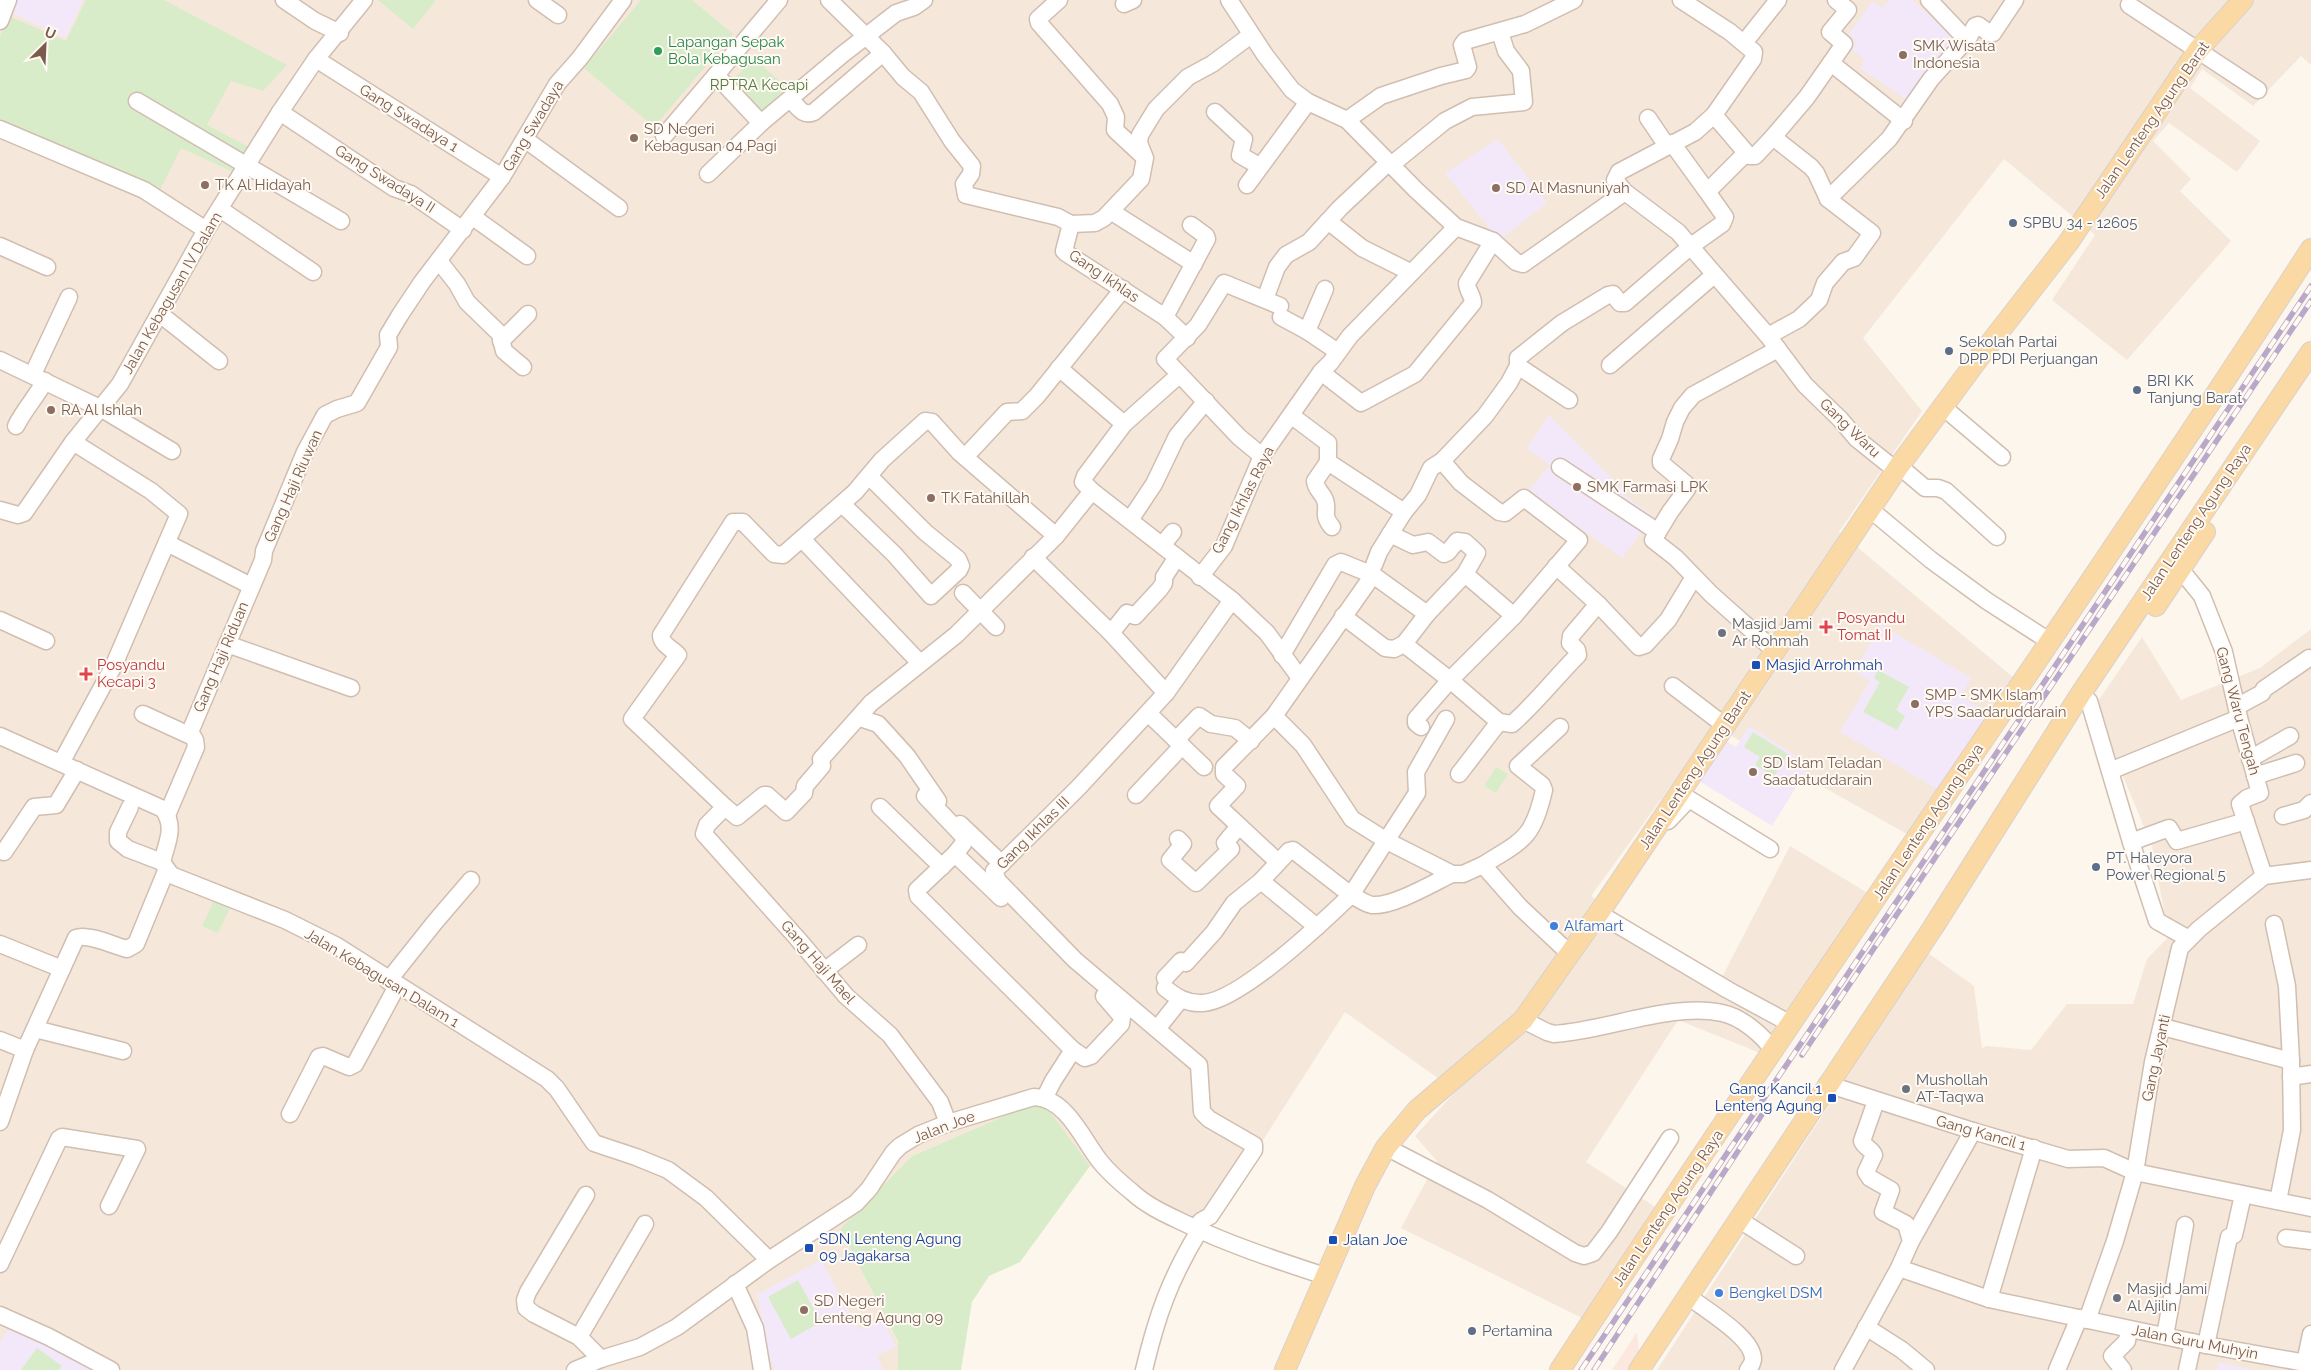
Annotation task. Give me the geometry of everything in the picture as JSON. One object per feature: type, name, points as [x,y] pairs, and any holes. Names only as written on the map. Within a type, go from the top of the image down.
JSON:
[{"type":"main road","name":"Jalan Lenteng Agung Barat","points":[[1285,1370],[1365,1186],[1386,1147],[1418,1110],[1523,1020],[1598,913],[1898,468],[2068,243],[2198,50],[2243,0]]},
{"type":"main road","name":"Jalan Lenteng Agung Raya","points":[[1560,1370],[1671,1201],[2128,527],[2311,248]]},
{"type":"main road","name":"Jalan Lenteng Agung Raya","points":[[1639,1370],[1827,1084],[1934,926],[2080,695],[2311,352]]},
{"type":"main road","points":[[2033,772],[2089,701],[2181,570],[2311,372]]},
{"type":"street","points":[[0,22],[8,0]]},
{"type":"street","points":[[284,0],[315,21],[340,33]]},
{"type":"street","points":[[537,0],[558,15]]},
{"type":"street","name":"Gang Swadaya","points":[[468,224],[526,140],[557,84],[583,54],[623,0]]},
{"type":"street","points":[[664,136],[779,0]]},
{"type":"street","points":[[829,0],[867,35],[903,77],[921,92],[952,141],[972,166],[964,190],[966,195],[1058,217],[1072,224],[1095,223],[1112,212],[1141,179],[1145,158],[1140,139],[1156,109],[1188,77],[1212,64],[1251,35]]},
{"type":"street","points":[[708,174],[761,123],[867,35],[896,13],[914,7],[924,0]]},
{"type":"street","points":[[1059,0],[1038,19],[1039,23],[1110,104],[1116,117],[1115,130],[1145,158]]},
{"type":"street","points":[[1229,0],[1251,35],[1292,90],[1308,102],[1347,120],[1456,227],[1493,241],[1516,262],[1523,264],[1625,192],[1616,180],[1616,175],[1645,157],[1695,132],[1714,115],[1753,59],[1754,52],[1744,43],[1681,0]]},
{"type":"street","points":[[1347,120],[1381,96],[1466,70],[1464,42],[1525,24],[1574,0]]},
{"type":"street","points":[[1744,43],[1778,0]]},
{"type":"street","points":[[1714,115],[1746,153],[1749,156],[1755,156],[1773,138],[1807,97],[1844,44],[1830,32],[1848,10],[1836,0]]},
{"type":"street","points":[[1929,0],[1966,39]]},
{"type":"street","points":[[1828,199],[1889,139],[1904,121],[1932,80],[1976,25],[1993,33],[2015,0]]},
{"type":"street","name":"Jalan Kebagusan IV Dalam","points":[[0,510],[18,515],[24,513],[73,442],[102,409],[120,384],[206,230],[280,112],[316,59],[340,33],[358,2]]},
{"type":"street","points":[[2129,5],[2258,90]]},
{"type":"street","points":[[1265,299],[1278,267],[1286,255],[1309,242],[1328,221],[1390,164],[1445,121],[1472,107],[1524,102],[1521,71],[1506,50],[1500,32]]},
{"type":"street","points":[[791,100],[803,112],[808,114],[814,112],[882,53]]},
{"type":"street","name":"Gang Swadaya 1","points":[[316,59],[502,177]]},
{"type":"street","points":[[1831,63],[1904,121]]},
{"type":"street","points":[[716,75],[761,123]]},
{"type":"street","points":[[137,101],[340,221]]},
{"type":"street","points":[[1247,185],[1308,102]]},
{"type":"street","name":"Gang Swadaya II","points":[[280,112],[394,188],[411,194],[527,256]]},
{"type":"street","points":[[1215,112],[1244,138],[1240,155],[1260,166]]},
{"type":"street","points":[[1278,862],[1219,808],[1219,803],[1237,786],[1223,770],[1274,716],[1319,654],[1374,570],[1390,534],[1418,495],[1431,468],[1442,461],[1485,416],[1509,383],[1518,366],[1518,358],[1562,323],[1610,294],[1620,303],[1625,303],[1691,246],[1724,221],[1724,217],[1706,190],[1648,118]]},
{"type":"street","points":[[0,128],[144,190],[206,230]]},
{"type":"street","points":[[1773,138],[1811,167],[1816,173],[1828,199],[1872,233],[1854,258],[1842,262],[1825,282],[1819,300],[1773,342],[1693,395],[1682,408],[1661,459],[1662,463],[1688,486],[1654,541],[1676,558],[1709,592],[1775,651]]},
{"type":"street","points":[[526,140],[619,208]]},
{"type":"street","points":[[1706,190],[1710,189],[1746,153]]},
{"type":"street","name":"Gang Waru","points":[[1625,192],[1663,220],[1691,246],[1773,342],[1805,385],[1840,418],[1857,439],[1925,488],[1938,488],[1946,491],[1998,537]]},
{"type":"street","points":[[220,209],[314,272]]},
{"type":"street","points":[[1112,212],[1194,264]]},
{"type":"street","points":[[1328,221],[1362,248],[1410,272]]},
{"type":"street","name":"Gang Haji Riuwan","points":[[251,586],[263,560],[264,551],[288,492],[325,415],[357,403],[389,347],[388,335],[400,315],[468,224]]},
{"type":"street","name":"Gang Ikhlas","points":[[1072,224],[1067,236],[1065,252],[1165,317],[1187,338]]},
{"type":"street","points":[[1165,317],[1207,239],[1206,236],[1191,226]]},
{"type":"street","name":"Gang Ikhlas Raya","points":[[1200,577],[1224,546],[1247,487],[1262,456],[1322,372],[1350,336],[1410,272],[1456,227]]},
{"type":"street","points":[[1322,372],[1362,403],[1415,374],[1473,303],[1473,298],[1467,288],[1468,283],[1493,241]]},
{"type":"street","points":[[0,246],[46,267]]},
{"type":"street","points":[[439,261],[458,284],[467,302],[500,334],[504,351],[523,367]]},
{"type":"street","points":[[1610,365],[1714,274]]},
{"type":"street","points":[[1262,456],[1239,437],[1206,401],[1179,376],[1165,361],[1166,358],[1198,325],[1222,285],[1227,284],[1265,299],[1338,352]]},
{"type":"street","points":[[965,457],[1007,412],[1024,409],[1123,289]]},
{"type":"street","points":[[1307,331],[1325,290]]},
{"type":"street","points":[[16,426],[39,378],[68,297]]},
{"type":"street","points":[[160,314],[218,361]]},
{"type":"street","points":[[501,341],[528,314]]},
{"type":"street","points":[[0,360],[102,409],[172,451]]},
{"type":"street","points":[[1518,366],[1569,400]]},
{"type":"street","points":[[1059,368],[1124,424]]},
{"type":"street","points":[[1179,376],[1124,424],[1085,476],[1083,482],[1092,492],[1232,600],[1267,633],[1300,678]]},
{"type":"street","points":[[1130,520],[1154,484],[1176,436],[1206,401]]},
{"type":"street","points":[[1943,407],[2002,458]]},
{"type":"street","points":[[1292,416],[1328,443],[1328,462],[1316,478],[1315,484],[1325,500],[1325,517],[1332,527]]},
{"type":"street","points":[[1056,536],[965,457],[928,420],[882,460],[842,504],[783,555],[779,555],[743,522],[733,522],[661,635],[661,640],[664,644],[678,655],[632,717],[634,722],[737,817],[764,795],[767,795],[786,812],[804,793],[806,786],[822,766],[821,760],[860,718],[871,703],[920,662],[956,636],[1056,536],[1092,492]]},
{"type":"street","points":[[62,763],[113,667],[179,516],[178,511],[151,491],[73,442]]},
{"type":"street","points":[[1421,727],[1416,723],[1416,720],[1450,680],[1514,616],[1578,540],[1524,498],[1505,513],[1499,512],[1461,483],[1442,461]]},
{"type":"street","points":[[1328,462],[1404,512]]},
{"type":"street","points":[[1560,468],[1658,532]]},
{"type":"street","points":[[842,504],[894,554],[931,596],[958,570],[961,566],[958,560],[925,532],[869,476]]},
{"type":"street","points":[[1871,510],[1931,560],[1987,601],[2049,641]]},
{"type":"street","points":[[1162,545],[1173,532]]},
{"type":"street","points":[[1343,616],[1385,648],[1394,649],[1404,644],[1427,614],[1465,574],[1477,553],[1465,542],[1457,541],[1444,554],[1428,542],[1413,545],[1390,534]]},
{"type":"street","points":[[802,539],[920,662]]},
{"type":"street","name":"Gang Haji Riduan","points":[[167,543],[251,586],[190,732],[196,746],[167,815]]},
{"type":"street","points":[[1111,633],[1127,613],[1135,616],[1159,590],[1164,583],[1164,577],[1177,556]]},
{"type":"street","points":[[1033,557],[1111,633],[1166,693]]},
{"type":"street","points":[[1282,655],[1338,563],[1374,570],[1427,614]]},
{"type":"street","points":[[1556,566],[1598,604],[1637,645],[1642,647],[1668,620],[1694,577]]},
{"type":"street","name":"Gang Waru Tengah","points":[[2181,570],[2202,596],[2224,652],[2260,794],[2247,798],[2240,804],[2264,876]]},
{"type":"street","points":[[1465,574],[1514,616]]},
{"type":"street","points":[[963,594],[996,627]]},
{"type":"street","name":"Gang Ikhlas III","points":[[1200,1231],[1201,1221],[1210,1216],[1255,1147],[1250,1142],[1209,1119],[1202,1112],[1199,1065],[1075,960],[998,881],[994,871],[1078,788],[1166,693],[1232,600]]},
{"type":"street","points":[[1404,644],[1499,722],[1512,724],[1551,687],[1557,677],[1578,655],[1578,650],[1570,643],[1571,636],[1598,604]]},
{"type":"street","points":[[0,620],[46,640]]},
{"type":"street","points":[[227,644],[351,688]]},
{"type":"street","points":[[2110,771],[2238,712],[2262,693],[2264,689],[2309,658]]},
{"type":"street","points":[[1673,686],[1724,725]]},
{"type":"street","points":[[2089,701],[2131,842],[2157,921],[2189,939]]},
{"type":"street","points":[[1148,713],[1204,767]]},
{"type":"street","points":[[142,714],[191,736]]},
{"type":"street","points":[[1136,795],[1199,716],[1211,724],[1235,728],[1251,741]]},
{"type":"street","points":[[1274,716],[1303,745],[1352,819],[1387,841],[1452,874]]},
{"type":"street","points":[[860,718],[878,724],[907,756],[939,802],[1002,864]]},
{"type":"street","points":[[1446,718],[1416,772],[1417,794],[1351,894],[1317,927],[1251,981],[1203,1003],[1180,1000],[1165,983],[1181,961],[1186,963],[1214,932],[1234,903],[1287,852],[1293,850],[1351,894],[1368,904],[1381,904],[1408,896],[1452,874],[1463,874],[1482,865],[1523,840],[1533,827],[1544,790],[1542,785],[1518,766],[1560,727]]},
{"type":"street","points":[[1459,774],[1499,722]]},
{"type":"street","points":[[0,736],[154,804],[167,815],[171,828],[164,867],[136,944],[126,949],[81,936],[76,938],[25,1050],[0,1122]]},
{"type":"street","points":[[2250,759],[2290,736]]},
{"type":"street","points":[[2255,776],[2296,763]]},
{"type":"street","points":[[4,852],[34,808],[56,805],[77,770]]},
{"type":"street","points":[[925,796],[964,837],[964,844],[917,890],[918,896],[1073,1050],[1085,1058],[1091,1056],[1121,1024],[1122,1017],[1116,1007],[955,854]]},
{"type":"street","points":[[1642,847],[1689,799],[1770,849]]},
{"type":"street","points":[[2283,816],[2304,810],[2311,803]]},
{"type":"street","name":"Gang Haji Mael","points":[[724,806],[707,824],[704,834],[846,996],[890,1035],[940,1102],[948,1123]]},
{"type":"street","name":"Jalan Kebagusan Dalam 1","points":[[130,807],[118,832],[118,841],[164,867],[177,878],[285,920],[337,946],[547,1079],[557,1089],[594,1143],[654,1163],[668,1170],[706,1198],[769,1260]]},
{"type":"street","points":[[880,807],[942,867]]},
{"type":"street","points":[[2131,842],[2169,828],[2177,841],[2246,822]]},
{"type":"street","points":[[1178,839],[1183,844],[1170,860],[1196,883],[1231,849],[1225,844],[1239,826]]},
{"type":"street","points":[[1482,865],[1520,907],[1570,954]]},
{"type":"street","points":[[2264,876],[2311,870]]},
{"type":"street","name":"Gang Jayanti","points":[[2083,1319],[2115,1241],[2135,1172],[2152,1062],[2163,1027],[2180,948],[2264,876]]},
{"type":"street","points":[[290,1114],[319,1057],[323,1056],[349,1066],[355,1064],[393,983],[434,922],[470,880]]},
{"type":"street","points":[[1260,880],[1317,927]]},
{"type":"street","points":[[1598,913],[1728,990],[1791,1024]]},
{"type":"street","points":[[2274,924],[2286,986],[2291,1069],[2292,1130],[2278,1201]]},
{"type":"street","points":[[0,944],[62,969]]},
{"type":"street","points":[[824,971],[858,945]]},
{"type":"street","points":[[1157,1029],[1180,1000]]},
{"type":"street","points":[[1523,1020],[1554,1034],[1677,1013],[1723,1013],[1765,1039],[1774,1051]]},
{"type":"street","points":[[2163,1027],[2311,1074]]},
{"type":"street","points":[[35,1029],[123,1052]]},
{"type":"street","points":[[0,1040],[25,1050]]},
{"type":"street","points":[[1073,1050],[1045,1097],[1055,1103],[1066,1114],[1100,1162],[1132,1193],[1155,1209],[1200,1231],[1235,1246],[1325,1276]]},
{"type":"street","name":"Gang Kancil 1","points":[[1827,1084],[1973,1131],[2068,1158],[2104,1158],[2135,1172],[2311,1208]]},
{"type":"street","name":"Jalan Joe","points":[[575,1370],[601,1358],[640,1347],[677,1327],[769,1260],[856,1203],[900,1146],[918,1135],[948,1123],[1034,1097],[1045,1097]]},
{"type":"street","points":[[1876,1101],[1862,1141],[1864,1146],[1873,1152],[1874,1155],[1866,1172],[1870,1178],[1891,1190],[1883,1212],[1906,1224],[1911,1241]]},
{"type":"street","points":[[1843,1370],[1899,1268],[1911,1241],[1973,1131]]},
{"type":"street","points":[[0,1264],[59,1139],[62,1137],[137,1149],[110,1206]]},
{"type":"street","points":[[1386,1147],[1488,1200],[1575,1254],[1584,1256],[1593,1253],[1609,1232],[1670,1138]]},
{"type":"street","points":[[1989,1299],[2034,1148]]},
{"type":"street","points":[[2187,1370],[2199,1344],[2229,1237],[2234,1235],[2237,1226],[2243,1194]]},
{"type":"street","points":[[586,1195],[525,1300],[526,1308],[579,1337],[601,1358]]},
{"type":"street","points":[[1738,1219],[1796,1256]]},
{"type":"street","points":[[579,1337],[645,1224]]},
{"type":"street","points":[[2165,1336],[2186,1224]]},
{"type":"street","points":[[1144,1370],[1156,1321],[1172,1280],[1200,1231]]},
{"type":"street","points":[[2286,1238],[2311,1241]]},
{"type":"street","name":"Jalan Guru Muhyin","points":[[1899,1268],[1989,1299],[2129,1330],[2308,1364]]},
{"type":"street","points":[[735,1284],[755,1328],[762,1370]]},
{"type":"street","points":[[1688,1296],[1740,1335],[1749,1346],[1753,1358],[1748,1370]]},
{"type":"street","points":[[0,1316],[49,1337],[111,1370]]},
{"type":"street","points":[[2058,1370],[2083,1319]]},
{"type":"street","points":[[1866,1327],[1902,1350],[1926,1370]]},
{"type":"street","points":[[2123,1370],[2112,1356],[2127,1340],[2129,1330]]},
{"type":"street","points":[[2308,1364],[2311,1334]]},
{"type":"shaded area","points":[[0,0],[2311,0],[2311,65],[2301,56],[2253,106],[2202,69],[2190,88],[2260,141],[2237,172],[2169,123],[2153,141],[2191,179],[2180,191],[2231,241],[2127,360],[2052,300],[2095,235],[2004,159],[1863,338],[1922,411],[1839,532],[2020,683],[1916,839],[1714,726],[1591,896],[1721,979],[1790,846],[1876,898],[1770,1057],[1678,1020],[1586,1162],[1666,1214],[1592,1323],[1401,1228],[1437,1161],[1415,1136],[1456,1091],[1345,1012],[1203,1234],[1153,1210],[1090,1166],[1046,1108],[1027,1106],[912,1156],[840,1229],[898,1343],[898,1370],[0,1370]]},
{"type":"shaded area","points":[[12,0],[83,0],[66,38],[7,11]]},
{"type":"shaded area","name":"SMK Wisata Indonesia","points":[[1889,0],[1912,0],[1959,41],[1912,104],[1860,68],[1865,60],[1851,49],[1856,41],[1849,34],[1872,1],[1882,8]]},
{"type":"shaded area","name":"SD Al Masnuniyah","points":[[1498,139],[1547,203],[1499,240],[1445,173]]},
{"type":"shaded area","name":"SMK Farmasi LPK","points":[[1549,415],[1622,488],[1622,493],[1653,516],[1622,558],[1528,491],[1550,465],[1527,449]]},
{"type":"shaded area","name":"SMP - SMK Islam YPS Saadaruddarain","points":[[1881,625],[1971,678],[1961,696],[1988,713],[1951,775],[1944,793],[1840,732],[1870,681],[1854,671]]},
{"type":"shaded area","points":[[2311,629],[2311,1370],[1657,1370],[1928,953],[1974,986],[1982,1048],[1987,1046],[2031,1050],[2067,1004],[2133,1004],[2147,959],[2178,927],[2165,916],[2152,846],[2094,707],[2142,637],[2181,700],[2260,668]]},
{"type":"shaded area","name":"SD Islam Teladan Saadatuddarain","points":[[1749,726],[1810,765],[1772,826],[1696,779],[1722,739],[1736,747]]},
{"type":"shaded area","name":"SD Negeri Lenteng Agung 09","points":[[821,1260],[859,1330],[882,1319],[896,1346],[877,1356],[883,1370],[775,1370],[766,1352],[759,1302],[756,1295]]},
{"type":"shaded area","points":[[12,1323],[98,1370],[0,1370],[0,1342]]},
{"type":"shaded area","points":[[1637,1332],[1641,1370],[1612,1370]]},
{"type":"shaded area","points":[[2218,1362],[2254,1370],[2217,1370]]},
{"type":"green space","points":[[86,0],[164,0],[287,65],[263,91],[231,81],[207,125],[256,151],[240,175],[181,148],[158,194],[0,121],[0,37],[9,16],[66,41]]},
{"type":"green space","points":[[378,0],[436,0],[413,29]]},
{"type":"green space","name":"Lapangan Sepak Bola Kebagusan","points":[[641,0],[692,0],[733,34],[654,127],[584,68]]},
{"type":"green space","name":"RPTRA Kecapi","points":[[754,58],[786,87],[763,112],[731,82]]},
{"type":"green space","points":[[1878,670],[1909,687],[1896,710],[1905,716],[1897,730],[1863,712],[1880,682],[1874,678]]},
{"type":"green space","points":[[1753,732],[1788,754],[1774,776],[1755,765],[1760,757],[1744,747]]},
{"type":"green space","points":[[1496,767],[1508,774],[1496,793],[1484,786]]},
{"type":"green space","points":[[214,900],[230,908],[218,933],[202,926]]},
{"type":"green space","points":[[1027,1106],[1047,1108],[1090,1166],[1020,1262],[989,1276],[972,1302],[961,1370],[898,1370],[898,1342],[840,1229],[912,1156]]},
{"type":"green space","points":[[798,1280],[821,1322],[791,1339],[768,1297]]},
{"type":"green space","points":[[37,1348],[62,1366],[59,1370],[21,1370]]},
{"type":"railway","points":[[1581,1370],[2311,286]]},
{"type":"railway","points":[[1802,1055],[2311,301]]},
{"type":"railway","points":[[1594,1370],[1763,1113]]},
{"type":"place","name":"Lapangan Sepak Bola Kebagusan","points":[[658,51]]},
{"type":"place","name":"SMK Wisata Indonesia","points":[[1903,55]]},
{"type":"place","name":"SD Negeri Kebagusan 04 Pagi","points":[[634,138]]},
{"type":"place","name":"TK Al Hidayah","points":[[205,185]]},
{"type":"place","name":"SD Al Masnuniyah","points":[[1496,188]]},
{"type":"place","name":"SPBU 34 - 12605","points":[[2013,223]]},
{"type":"place","name":"Sekolah Partai DPP PDI Perjuangan","points":[[1949,351]]},
{"type":"place","name":"BRI KK Tanjung Barat","points":[[2137,390]]},
{"type":"place","name":"RA Al Ishlah","points":[[51,410]]},
{"type":"place","name":"SMK Farmasi LPK","points":[[1577,487]]},
{"type":"place","name":"TK Fatahillah","points":[[931,498]]},
{"type":"place","name":"Posyandu Tomat II","points":[[1826,627]]},
{"type":"place","name":"Masjid Jami Ar Rohmah","points":[[1722,633]]},
{"type":"place","name":"Masjid Arrohmah","points":[[1756,665]]},
{"type":"place","name":"Posyandu Kecapi 3","points":[[86,674]]},
{"type":"place","name":"SMP - SMK Islam YPS Saadaruddarain","points":[[1915,704]]},
{"type":"place","name":"SD Islam Teladan Saadatuddarain","points":[[1753,772]]},
{"type":"place","name":"PT. Haleyora Power Regional 5","points":[[2096,867]]},
{"type":"place","name":"Alfamart","points":[[1554,926]]},
{"type":"place","name":"Mushollah AT-Taqwa","points":[[1906,1089]]},
{"type":"place","name":"Gang Kancil 1 Lenteng Agung","points":[[1832,1098]]},
{"type":"place","name":"Jalan Joe","points":[[1333,1240]]},
{"type":"place","name":"SDN Lenteng Agung 09 Jagakarsa","points":[[809,1248]]},
{"type":"place","name":"Bengkel DSM","points":[[1719,1293]]},
{"type":"place","name":"Masjid Jami Al Ajilin","points":[[2117,1298]]},
{"type":"place","name":"SD Negeri Lenteng Agung 09","points":[[804,1310]]},
{"type":"place","name":"Pertamina","points":[[1472,1331]]}]
